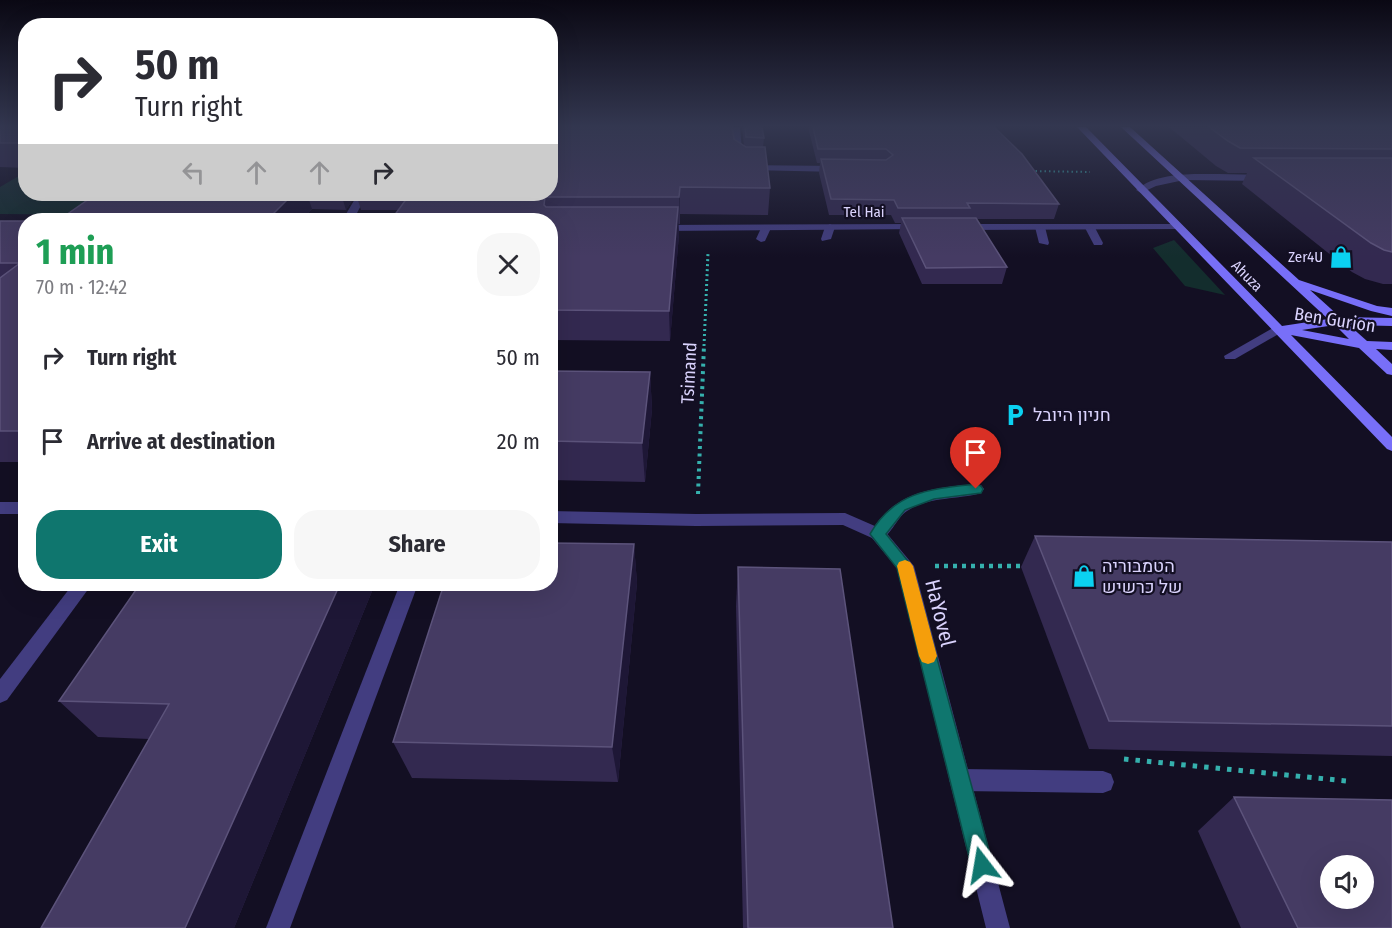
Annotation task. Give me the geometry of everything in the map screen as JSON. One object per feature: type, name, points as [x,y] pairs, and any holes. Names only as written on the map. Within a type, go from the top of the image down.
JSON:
[{"type":"main road","name":"Ahuza","points":[[1173,170],[1392,371]]},
{"type":"main road","name":"Ahuza","points":[[1124,172],[1392,446]]},
{"type":"main road","points":[[1293,280],[1375,309],[1392,312]]},
{"type":"main road","name":"Ben Gurion","points":[[1278,330],[1338,321],[1392,322]]},
{"type":"main road","name":"Ben Gurion","points":[[1278,330],[1364,345],[1392,346]]},
{"type":"street","points":[[1141,190],[1156,182],[1182,178],[1275,178]]},
{"type":"street","points":[[1089,226],[1098,243]]},
{"type":"street","points":[[826,239],[830,227]]},
{"type":"street","name":"Tel Hai","points":[[641,228],[935,227]]},
{"type":"street","points":[[947,227],[1177,227]]},
{"type":"street","points":[[1040,227],[1044,243]]},
{"type":"street","points":[[761,239],[766,228]]},
{"type":"street","points":[[1230,356],[1278,330]]},
{"type":"street","points":[[878,534],[900,507],[932,494],[976,489]]},
{"type":"street","points":[[0,508],[18,508]]},
{"type":"street","name":"HaYovel","points":[[558,517],[696,520],[845,519],[878,534],[905,566],[998,928]]},
{"type":"street","points":[[0,694],[78,591]]},
{"type":"street","points":[[278,928],[406,591]]},
{"type":"street","points":[[960,780],[1103,782]]},
{"type":"path","points":[[1028,171],[1124,172]]},
{"type":"path","name":"Tsimand","points":[[696,520],[710,228]]},
{"type":"path","points":[[905,566],[1035,566]]},
{"type":"path","points":[[1116,758],[1347,781]]},
{"type":"green space","points":[[18,177],[18,201],[128,201],[112,213],[0,214],[0,187]]},
{"type":"green space","points":[[1174,240],[1225,295],[1185,286],[1153,248]]},
{"type":"building","points":[[558,170],[768,170],[770,188],[680,187],[679,197],[558,197]]},
{"type":"building","points":[[824,170],[1034,170],[1059,204],[967,203],[970,208],[898,208],[894,200],[831,199]]},
{"type":"building","points":[[1271,170],[1392,170],[1392,252],[1371,243]]},
{"type":"building","points":[[86,201],[286,201],[274,213],[69,213]]},
{"type":"building","points":[[405,201],[544,201],[546,207],[678,207],[669,311],[558,310],[558,213],[396,213]]},
{"type":"building","points":[[902,218],[976,218],[1007,267],[926,268]]},
{"type":"building","points":[[0,221],[18,221],[18,263],[0,263]]},
{"type":"building","points":[[18,264],[18,431],[0,431],[0,278]]},
{"type":"building","points":[[558,371],[650,372],[642,443],[558,441]]},
{"type":"building","points":[[1035,536],[1392,542],[1392,726],[1109,721]]},
{"type":"building","points":[[558,543],[634,544],[612,747],[393,742],[442,591],[558,591]]},
{"type":"building","points":[[738,567],[840,569],[893,928],[748,928]]},
{"type":"building","points":[[135,591],[337,591],[185,928],[41,928],[169,704],[59,701]]},
{"type":"building","points":[[1234,797],[1392,800],[1392,928],[1298,928]]},
{"type":"slow traffic","points":[[905,566],[928,656]]},
{"type":"place","name":"Zer4U","points":[[1341,257]]},
{"type":"place","name":"חניון היובל","points":[[1015,415]]},
{"type":"place","name":"הטמבוריה של כרשיש","points":[[1084,576]]},
{"type":"route","points":[[976,489],[932,494],[900,507],[878,534],[905,566],[982,865]]}]
